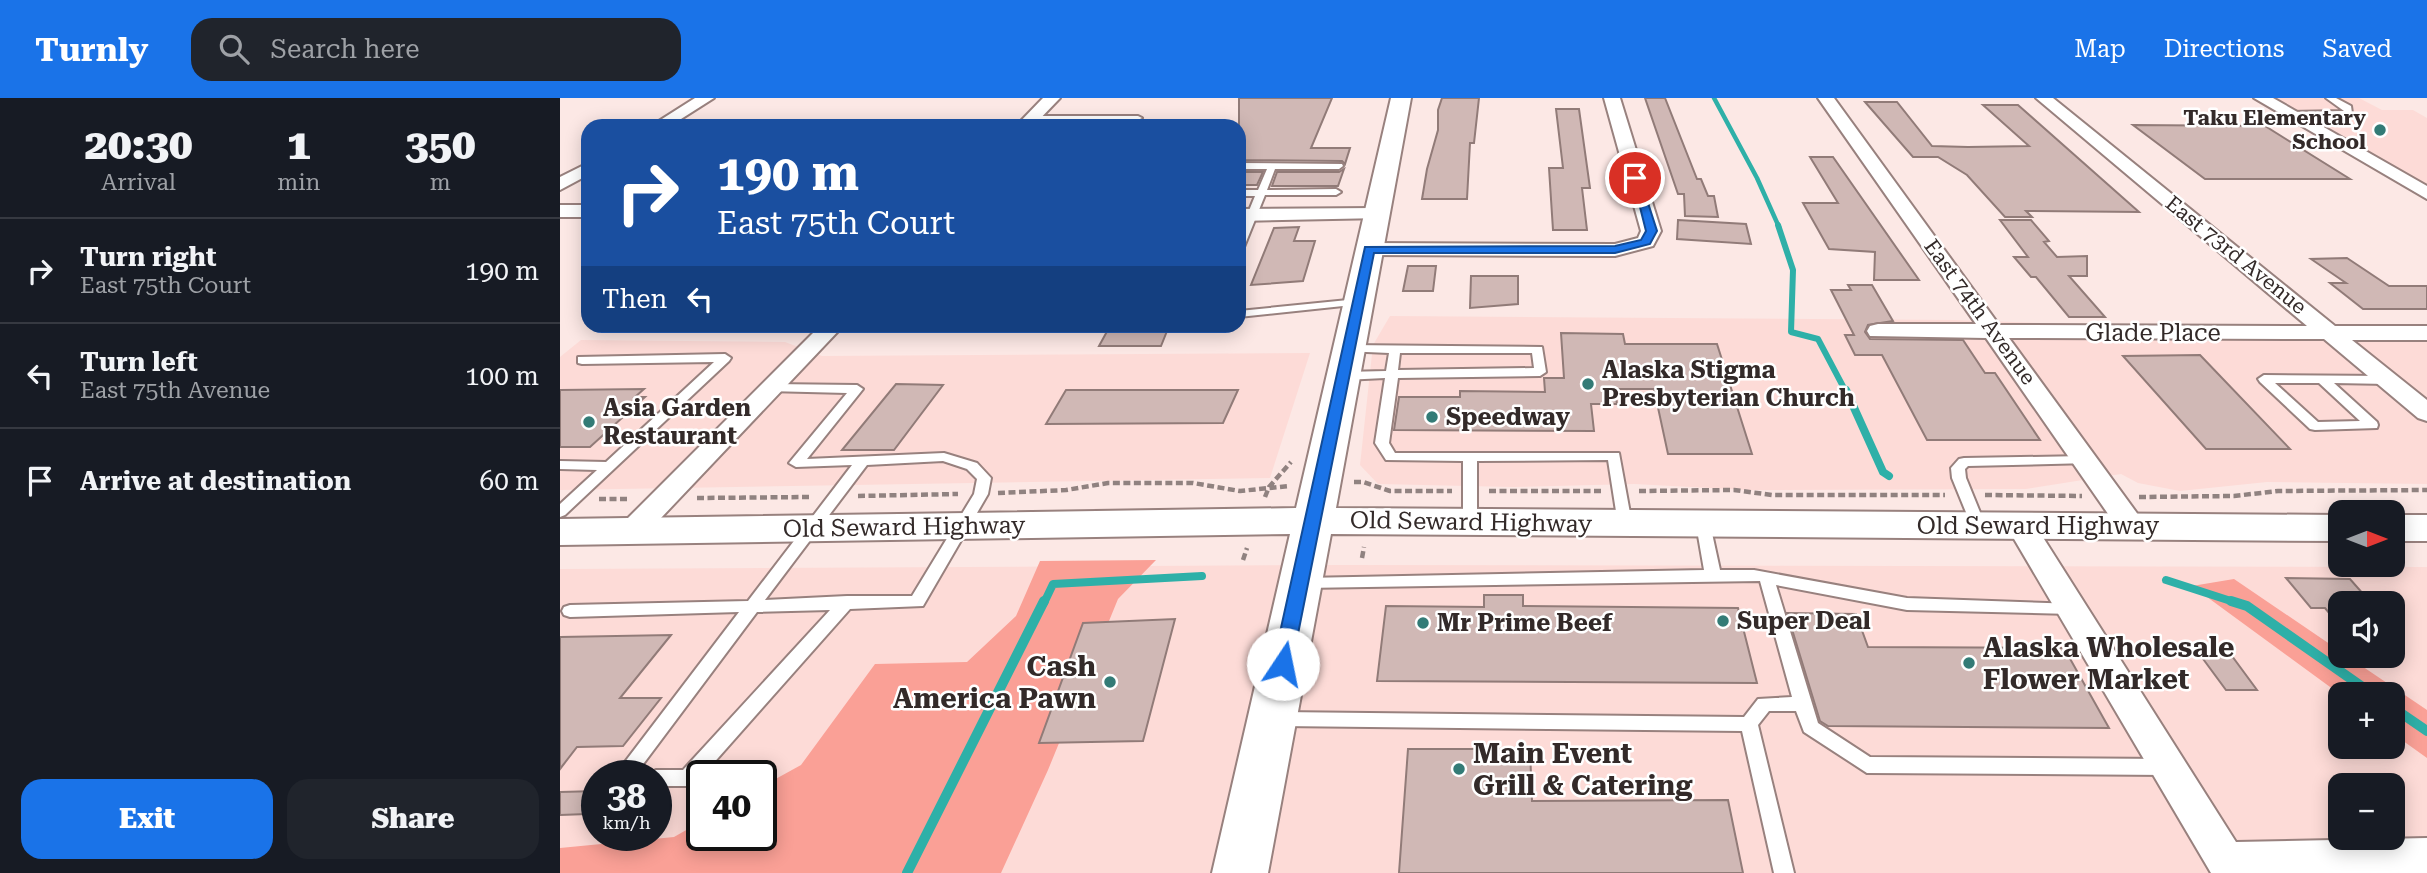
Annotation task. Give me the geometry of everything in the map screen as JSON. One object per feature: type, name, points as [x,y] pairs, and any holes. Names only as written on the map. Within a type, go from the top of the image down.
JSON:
[{"type":"main road","points":[[1240,873],[1401,98]]},
{"type":"main road","name":"Old Seward Highway","points":[[567,515],[632,531],[811,528],[971,510],[1316,502],[1470,507],[1623,507],[1703,524],[1972,511],[2022,527],[2122,512],[2328,527]]},
{"type":"main road","points":[[2405,528],[2427,528]]},
{"type":"street","points":[[671,119],[706,98]]},
{"type":"street","points":[[1031,119],[1052,98]]},
{"type":"street","points":[[1369,249],[1615,250],[1646,242],[1651,231],[1612,98]]},
{"type":"street","name":"East 74th Avenue","points":[[1826,98],[1997,333],[2122,512]]},
{"type":"street","name":"East 73rd Avenue","points":[[2044,98],[2427,413]]},
{"type":"street","points":[[2262,98],[2427,194]]},
{"type":"street","points":[[560,185],[581,172]]},
{"type":"street","points":[[560,211],[581,211]]},
{"type":"street","points":[[1246,215],[1376,214]]},
{"type":"street","name":"Glade Place","points":[[1878,331],[2427,333]]},
{"type":"street","points":[[632,531],[825,333]]},
{"type":"street","points":[[2022,527],[2230,867],[2427,856]]},
{"type":"lane","points":[[2290,114],[2348,113],[2348,108],[2330,98]]},
{"type":"lane","points":[[1110,119],[1138,118]]},
{"type":"lane","points":[[1246,166],[1339,166]]},
{"type":"lane","points":[[1246,215],[1272,166]]},
{"type":"lane","points":[[1246,192],[1336,192]]},
{"type":"lane","points":[[1246,314],[1265,314],[1330,302],[1358,302]]},
{"type":"lane","points":[[1395,349],[1538,349],[1540,372],[1392,374],[1345,362],[1395,349]]},
{"type":"lane","points":[[1395,349],[1382,443],[1391,457],[1614,456],[1623,507]]},
{"type":"lane","points":[[560,512],[567,515],[610,466],[725,358],[582,360]]},
{"type":"lane","points":[[2322,380],[2372,425],[2315,426],[2264,379],[2388,380]]},
{"type":"lane","points":[[570,611],[753,604],[917,602],[971,510],[984,478],[972,466],[944,457],[796,463],[857,389],[771,388]]},
{"type":"lane","points":[[1470,457],[1470,507]]},
{"type":"lane","points":[[1972,511],[1958,468],[1964,462],[2085,460]]},
{"type":"lane","points":[[635,760],[811,528],[832,496],[863,461]]},
{"type":"lane","points":[[560,465],[610,466]]},
{"type":"lane","points":[[1703,524],[1713,575]]},
{"type":"lane","points":[[1299,583],[1713,575],[1766,577],[1908,604],[2071,608]]},
{"type":"lane","points":[[1766,577],[1810,727],[1867,765],[2169,767]]},
{"type":"lane","points":[[672,778],[688,778],[847,602]]},
{"type":"lane","points":[[1749,724],[1764,704],[1803,704]]},
{"type":"lane","points":[[1272,719],[1749,724]]},
{"type":"lane","points":[[1749,724],[1784,873]]},
{"type":"path","points":[[567,515],[664,498],[832,496],[971,510],[1108,483],[1193,483],[1316,502],[1363,482],[1390,491],[1470,507],[1623,507],[1734,490],[1972,511],[2122,512],[2278,491],[2427,490]]},
{"type":"shaded area","name":"Taku Elementary School","points":[[2276,98],[2359,98],[2382,110],[2413,110],[2427,118],[2427,185]]},
{"type":"shaded area","points":[[1390,316],[1954,320],[2331,333],[2427,331],[2427,484],[2267,482],[2180,491],[2138,483],[2121,474],[2026,489],[1749,490],[1634,484],[1513,487],[1378,484],[1360,465],[1373,345]]},
{"type":"shaded area","points":[[581,340],[785,342],[822,356],[1310,353],[1270,478],[560,490],[560,357]]},
{"type":"shaded area","points":[[1156,560],[1118,599],[1048,770],[1001,873],[560,873],[560,848],[581,846],[581,851],[672,851],[672,837],[686,830],[686,851],[777,851],[777,778],[801,765],[875,664],[967,662],[1016,616],[1040,561]]},
{"type":"shaded area","points":[[1342,565],[2328,567],[2328,578],[2404,578],[2405,567],[2427,567],[2427,873],[560,873],[560,569]]},
{"type":"shaded area","points":[[2234,579],[2328,643],[2328,668],[2365,668],[2386,682],[2328,682],[2328,685],[2192,586]]},
{"type":"shaded area","points":[[2405,695],[2427,710],[2427,758],[2405,742]]},
{"type":"building","points":[[1239,98],[1332,98],[1311,148],[1350,148],[1345,164],[1342,161],[1246,160],[1246,119],[1239,119]]},
{"type":"building","points":[[1442,98],[1479,98],[1474,143],[1470,143],[1467,199],[1422,199],[1438,130],[1438,110]]},
{"type":"building","points":[[1645,98],[1665,98],[1697,179],[1701,179],[1708,196],[1714,196],[1718,217],[1685,216],[1684,194],[1678,194]]},
{"type":"building","points":[[1865,102],[1897,102],[1932,146],[1968,147],[2029,146],[1983,105],[2018,105],[2139,212],[2026,211],[2032,217],[2005,217],[1967,175],[1938,157],[1913,157]]},
{"type":"building","points":[[1556,109],[1579,109],[1590,188],[1582,188],[1587,230],[1553,230],[1549,168],[1563,168]]},
{"type":"building","points":[[2133,125],[2265,126],[2350,179],[2205,179]]},
{"type":"building","points":[[1810,157],[1833,157],[1919,280],[1874,280],[1875,252],[1829,249],[1803,203],[1838,203]]},
{"type":"building","points":[[1344,169],[1338,186],[1272,186],[1277,172],[1339,172]]},
{"type":"building","points":[[1246,172],[1263,172],[1257,185],[1246,185]]},
{"type":"building","points":[[1678,220],[1746,224],[1751,244],[1677,239]]},
{"type":"building","points":[[2000,220],[2031,220],[2049,241],[2044,242],[2057,257],[2087,256],[2087,276],[2069,276],[2105,317],[2069,317],[2036,277],[2031,277],[2014,257],[2028,257]]},
{"type":"building","points":[[1299,227],[1294,241],[1315,241],[1303,281],[1251,285],[1274,228]]},
{"type":"building","points":[[2347,258],[2389,286],[2427,286],[2427,309],[2363,309],[2330,283],[2346,283],[2311,259]]},
{"type":"building","points":[[1408,266],[1436,266],[1433,291],[1403,291]]},
{"type":"building","points":[[1471,276],[1518,276],[1518,304],[1470,308]]},
{"type":"building","points":[[1848,285],[1872,285],[1893,321],[1868,325],[1865,332],[1870,339],[1963,340],[1985,373],[1995,373],[2040,440],[1927,440],[1882,355],[1855,355],[1845,335],[1854,335],[1831,290],[1851,290]]},
{"type":"building","points":[[1106,333],[1166,333],[1161,346],[1099,346]]},
{"type":"building","points":[[1561,333],[1623,334],[1625,344],[1717,344],[1752,454],[1668,454],[1654,389],[1615,389],[1617,404],[1591,404],[1594,431],[1394,430],[1399,397],[1460,397],[1460,391],[1545,392],[1544,378],[1564,378]]},
{"type":"building","points":[[2200,355],[2290,449],[2206,449],[2123,356]]},
{"type":"building","points":[[896,384],[943,385],[894,450],[842,450]]},
{"type":"building","name":"Asia Garden Restaurant","points":[[644,389],[635,397],[645,397],[590,447],[560,447],[560,390]]},
{"type":"building","points":[[1066,390],[1238,390],[1223,423],[1046,424]]},
{"type":"building","points":[[2286,578],[2350,579],[2361,591],[2328,591],[2328,612],[2325,608],[2311,608]]},
{"type":"building","points":[[1484,595],[1523,595],[1523,606],[1738,608],[1757,683],[1377,681],[1386,606],[1484,607]]},
{"type":"building","points":[[1787,613],[1856,614],[1868,647],[2064,648],[2109,728],[1828,726],[1820,721]]},
{"type":"building","name":"Cash America Pawn","points":[[1175,619],[1143,741],[1039,743],[1083,623]]},
{"type":"building","points":[[671,635],[620,698],[661,698],[623,746],[577,747],[560,769],[560,637]]},
{"type":"building","points":[[2198,652],[2229,652],[2257,690],[2226,690]]},
{"type":"building","points":[[1408,749],[1530,749],[1532,801],[1728,800],[1743,873],[1399,873]]},
{"type":"building","points":[[581,791],[581,814],[560,815],[560,792]]},
{"type":"waterway","points":[[1714,98],[1757,178],[1779,227]]},
{"type":"waterway","points":[[1778,225],[1793,270],[1791,332],[1818,339],[1846,392]]},
{"type":"waterway","points":[[1846,390],[1883,472],[1889,476]]},
{"type":"waterway","points":[[1044,603],[1053,584],[1202,576]]},
{"type":"waterway","points":[[2166,580],[2237,603]]},
{"type":"waterway","points":[[907,873],[1044,601]]},
{"type":"waterway","points":[[2231,601],[2247,606],[2355,682]]},
{"type":"waterway","points":[[2405,716],[2427,731]]},
{"type":"place","name":"Taku Elementary School","points":[[2380,130]]},
{"type":"place","name":"Alaska Stigma Presbyterian Church","points":[[1588,384]]},
{"type":"place","name":"Speedway","points":[[1432,417]]},
{"type":"place","name":"Asia Garden Restaurant","points":[[589,422]]},
{"type":"place","name":"Super Deal","points":[[1723,621]]},
{"type":"place","name":"Mr Prime Beef","points":[[1423,623]]},
{"type":"place","name":"Alaska Wholesale Flower Market","points":[[1969,663]]},
{"type":"place","name":"Cash America Pawn","points":[[1110,682]]},
{"type":"place","name":"Main Event Grill & Catering","points":[[1459,769]]},
{"type":"route","points":[[1283,664],[1369,249],[1615,250],[1646,242],[1651,231],[1635,178]]}]
